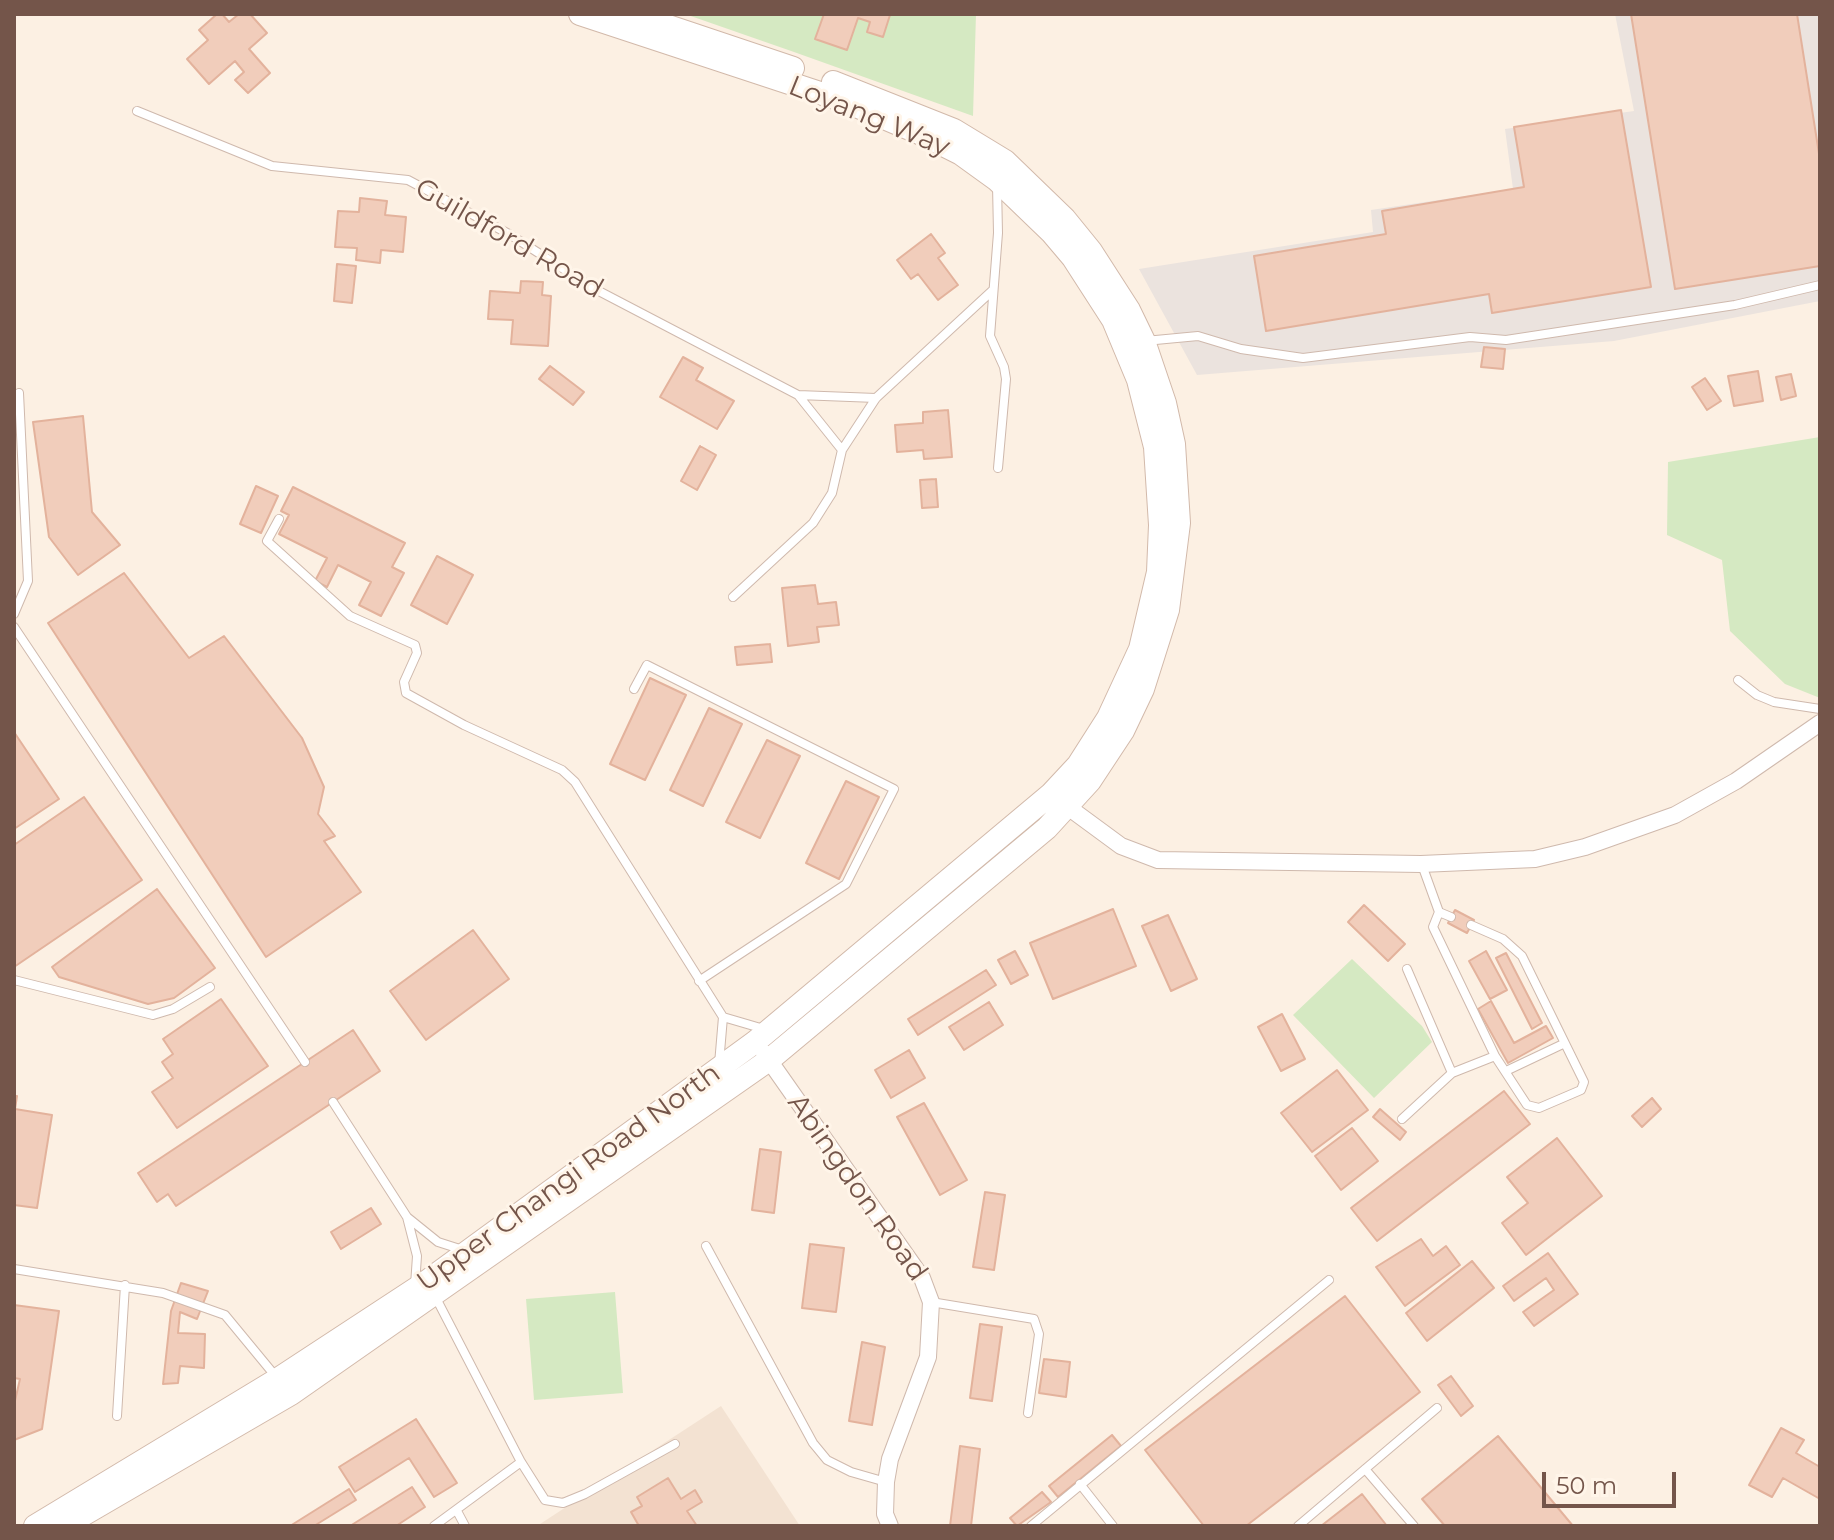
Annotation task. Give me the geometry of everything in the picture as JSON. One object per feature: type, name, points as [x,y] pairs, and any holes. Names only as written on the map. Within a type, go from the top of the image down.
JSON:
[{"type":"street","name":"Loyang Way","points":[[580,14],[856,106],[961,154],[997,180],[1065,250],[1113,320],[1138,380],[1155,447],[1158,572],[1140,649],[1100,732],[1060,800]]},
{"type":"street","name":"Loyang Way","points":[[632,14],[888,101],[980,145],[1029,181],[1065,219],[1110,278],[1144,341],[1165,403],[1178,473],[1176,565],[1168,610],[1143,689],[1123,731],[1090,781]]},
{"type":"street","points":[[1060,800],[1121,846],[1158,860],[1421,864],[1535,859],[1600,842],[1675,815],[1736,781],[1820,723]]},
{"type":"street","name":"Upper Changi Road North","points":[[64,1526],[285,1387],[765,1044],[1060,800],[1090,781]]},
{"type":"street","name":"Upper Changi Road North","points":[[425,1289],[468,1252],[719,1069],[765,1044]]},
{"type":"street","name":"Abingdon Road","points":[[765,1044],[922,1278],[931,1302],[928,1357],[890,1459],[885,1514],[890,1526]]},
{"type":"street","name":"Upper Changi Road North","points":[[35,1526],[285,1387]]},
{"type":"lane","name":"Guildford Road","points":[[137,111],[260,163],[408,180],[509,234],[593,288],[798,395],[842,450]]},
{"type":"lane","points":[[997,180],[998,233],[990,336],[1006,379],[998,468]]},
{"type":"lane","points":[[1144,341],[1198,336],[1241,349],[1303,358],[1470,337],[1506,340],[1735,305],[1820,285]]},
{"type":"lane","points":[[733,597],[813,523],[832,493],[842,450],[876,398],[993,290]]},
{"type":"lane","points":[[14,614],[28,581],[19,393]]},
{"type":"lane","points":[[798,395],[876,398]]},
{"type":"lane","points":[[279,519],[267,541],[350,616],[415,645],[417,653],[404,682],[406,693],[453,720],[562,770],[575,782],[723,1017],[765,1044]]},
{"type":"lane","points":[[14,627],[305,1062]]},
{"type":"lane","points":[[634,689],[647,665],[894,789],[846,884],[699,981]]},
{"type":"lane","points":[[1738,680],[1757,695],[1774,702],[1820,709]]},
{"type":"lane","points":[[1421,864],[1439,912],[1433,927],[1495,1056],[1532,1108],[1581,1090],[1584,1082],[1522,956],[1503,939],[1471,925]]},
{"type":"lane","points":[[1439,912],[1451,917]]},
{"type":"lane","points":[[1407,969],[1452,1073]]},
{"type":"lane","points":[[14,980],[153,1015],[173,1009],[210,987]]},
{"type":"lane","points":[[719,1069],[723,1017]]},
{"type":"lane","points":[[1506,1071],[1563,1044]]},
{"type":"lane","points":[[1402,1119],[1452,1073],[1495,1056]]},
{"type":"lane","points":[[333,1102],[407,1217],[438,1242],[468,1252]]},
{"type":"lane","points":[[407,1217],[425,1289],[545,1500],[563,1503],[585,1494],[675,1444]]},
{"type":"lane","points":[[706,1246],[813,1443],[827,1460],[851,1472],[886,1482]]},
{"type":"lane","points":[[14,1269],[163,1293],[225,1315],[285,1387]]},
{"type":"lane","points":[[1031,1526],[1329,1280]]},
{"type":"lane","points":[[117,1416],[125,1285]]},
{"type":"lane","points":[[931,1302],[1034,1319],[1039,1334],[1028,1413]]},
{"type":"lane","points":[[1298,1526],[1437,1408]]},
{"type":"lane","points":[[434,1526],[521,1462]]},
{"type":"lane","points":[[1365,1469],[1414,1526]]},
{"type":"lane","points":[[1080,1484],[1113,1526]]},
{"type":"lane","points":[[457,1511],[465,1526]]},
{"type":"shaded area","points":[[1615,14],[1820,14],[1820,301],[1614,341],[1197,375],[1139,269],[1373,232],[1371,210],[1513,189],[1505,129],[1634,111]]},
{"type":"shaded area","points":[[721,1406],[800,1526],[537,1526]]},
{"type":"green space","points":[[685,14],[976,14],[973,116],[794,52]]},
{"type":"green space","points":[[1820,437],[1820,698],[1785,684],[1730,631],[1722,560],[1667,535],[1668,462]]},
{"type":"green space","points":[[1352,959],[1422,1026],[1432,1042],[1374,1098],[1293,1015]]},
{"type":"green space","points":[[615,1292],[623,1393],[534,1400],[526,1299]]},
{"type":"building","points":[[217,14],[222,14],[229,22],[239,14],[250,14],[267,33],[249,49],[270,73],[248,93],[235,80],[244,72],[235,61],[209,84],[187,59],[208,40],[199,30]]},
{"type":"building","points":[[824,14],[890,15],[883,37],[867,32],[870,22],[858,18],[847,50],[815,39]]},
{"type":"building","points":[[1631,14],[1797,14],[1820,160],[1820,266],[1675,289]]},
{"type":"building","points":[[1621,110],[1651,287],[1492,313],[1489,294],[1266,331],[1254,256],[1386,234],[1382,211],[1524,187],[1514,127]]},
{"type":"building","points":[[360,198],[387,201],[385,215],[406,217],[403,252],[381,250],[380,263],[356,260],[357,248],[335,247],[338,211],[359,212]]},
{"type":"building","points":[[931,234],[945,253],[938,258],[958,285],[938,300],[918,274],[911,279],[897,260]]},
{"type":"building","points":[[337,264],[356,266],[352,303],[334,301]]},
{"type":"building","points":[[521,281],[543,282],[542,295],[551,296],[548,346],[511,344],[513,320],[488,319],[490,291],[520,293]]},
{"type":"building","points":[[1484,347],[1505,349],[1503,369],[1481,367]]},
{"type":"building","points":[[683,357],[703,368],[696,380],[734,401],[717,429],[660,397]]},
{"type":"building","points":[[550,366],[584,392],[573,405],[539,379]]},
{"type":"building","points":[[1758,371],[1763,401],[1734,406],[1728,376]]},
{"type":"building","points":[[1791,374],[1796,396],[1781,400],[1776,377]]},
{"type":"building","points":[[1705,378],[1721,401],[1707,410],[1692,387]]},
{"type":"building","points":[[948,410],[952,457],[924,459],[923,450],[897,452],[895,425],[923,423],[923,412]]},
{"type":"building","points":[[83,416],[92,512],[120,545],[78,575],[49,537],[33,422]]},
{"type":"building","points":[[700,446],[716,455],[697,490],[681,481]]},
{"type":"building","points":[[936,479],[938,507],[922,508],[920,480]]},
{"type":"building","points":[[256,486],[278,496],[261,533],[240,524]]},
{"type":"building","points":[[293,487],[405,543],[392,567],[404,573],[381,616],[359,605],[371,582],[338,565],[327,587],[315,581],[327,558],[279,534],[289,515],[281,511]]},
{"type":"building","points":[[437,556],[473,575],[447,624],[411,605]]},
{"type":"building","points":[[124,573],[189,658],[224,636],[302,738],[324,787],[318,814],[335,836],[324,841],[361,892],[266,957],[48,623]]},
{"type":"building","points":[[815,585],[818,604],[836,602],[839,625],[817,627],[819,642],[788,646],[782,588]]},
{"type":"building","points":[[770,644],[772,662],[737,665],[735,647]]},
{"type":"building","points":[[650,678],[686,695],[645,780],[610,764]]},
{"type":"building","points":[[709,708],[742,724],[703,806],[670,790]]},
{"type":"building","points":[[14,732],[59,799],[14,829]]},
{"type":"building","points":[[767,740],[800,756],[760,838],[726,822]]},
{"type":"building","points":[[846,781],[879,797],[839,879],[806,863]]},
{"type":"building","points":[[84,797],[142,880],[14,967],[14,845]]},
{"type":"building","points":[[157,889],[215,968],[174,998],[148,1004],[59,977],[52,967]]},
{"type":"building","points":[[1364,905],[1405,944],[1388,961],[1348,922]]},
{"type":"building","points":[[1113,909],[1136,966],[1053,999],[1030,943]]},
{"type":"building","points":[[1455,910],[1474,920],[1467,933],[1448,923]]},
{"type":"building","points":[[1168,915],[1197,979],[1171,991],[1142,926]]},
{"type":"building","points":[[473,930],[509,979],[426,1040],[390,991]]},
{"type":"building","points":[[1015,951],[1028,975],[1011,984],[998,960]]},
{"type":"building","points":[[1486,951],[1507,990],[1490,999],[1469,961]]},
{"type":"building","points":[[1506,953],[1542,1023],[1532,1029],[1496,958]]},
{"type":"building","points":[[986,970],[996,985],[918,1035],[908,1019]]},
{"type":"building","points":[[221,999],[268,1066],[177,1128],[152,1092],[173,1078],[162,1062],[173,1054],[163,1039]]},
{"type":"building","points":[[1491,1001],[1514,1043],[1546,1026],[1553,1038],[1508,1063],[1478,1009]]},
{"type":"building","points":[[989,1002],[1003,1025],[964,1050],[949,1027]]},
{"type":"building","points":[[1282,1014],[1305,1059],[1281,1071],[1258,1027]]},
{"type":"building","points":[[353,1030],[380,1071],[176,1206],[168,1194],[157,1202],[138,1173]]},
{"type":"building","points":[[909,1050],[925,1078],[891,1098],[875,1070]]},
{"type":"building","points":[[1337,1070],[1368,1110],[1312,1152],[1281,1113]]},
{"type":"building","points":[[1504,1091],[1530,1124],[1377,1241],[1351,1208]]},
{"type":"building","points":[[14,1096],[17,1096],[15,1109],[52,1115],[37,1208],[14,1205]]},
{"type":"building","points":[[1652,1098],[1661,1109],[1642,1127],[1632,1116]]},
{"type":"building","points":[[924,1103],[967,1180],[940,1195],[897,1117]]},
{"type":"building","points":[[1380,1109],[1406,1132],[1400,1140],[1373,1117]]},
{"type":"building","points":[[1352,1128],[1378,1161],[1341,1190],[1315,1156]]},
{"type":"building","points":[[1557,1138],[1602,1196],[1526,1255],[1502,1223],[1528,1203],[1507,1177]]},
{"type":"building","points":[[760,1149],[781,1152],[774,1213],[752,1210]]},
{"type":"building","points":[[985,1192],[1005,1195],[994,1270],[973,1267]]},
{"type":"building","points":[[371,1208],[381,1224],[341,1249],[331,1232]]},
{"type":"building","points":[[1421,1239],[1433,1256],[1446,1246],[1460,1265],[1405,1306],[1376,1267]]},
{"type":"building","points":[[810,1244],[844,1248],[836,1312],[802,1308]]},
{"type":"building","points":[[1548,1253],[1578,1294],[1534,1326],[1523,1312],[1554,1290],[1546,1278],[1514,1301],[1503,1286]]},
{"type":"building","points":[[1472,1261],[1494,1288],[1427,1341],[1406,1313]]},
{"type":"building","points":[[181,1283],[208,1291],[197,1319],[180,1312],[178,1333],[205,1334],[204,1368],[180,1366],[178,1383],[163,1384],[171,1311]]},
{"type":"building","points":[[1345,1296],[1420,1392],[1246,1526],[1204,1526],[1145,1450]]},
{"type":"building","points":[[14,1305],[59,1311],[42,1429],[14,1440],[14,1405],[20,1379],[14,1378]]},
{"type":"building","points":[[980,1324],[1002,1327],[992,1401],[970,1398]]},
{"type":"building","points":[[862,1342],[885,1347],[872,1425],[849,1421]]},
{"type":"building","points":[[1044,1359],[1070,1362],[1066,1397],[1039,1393]]},
{"type":"building","points":[[1451,1376],[1473,1406],[1461,1416],[1438,1385]]},
{"type":"building","points":[[416,1419],[457,1483],[434,1497],[409,1458],[355,1492],[339,1467]]},
{"type":"building","points":[[1781,1428],[1804,1440],[1796,1453],[1820,1467],[1820,1499],[1783,1478],[1772,1497],[1749,1485]]},
{"type":"building","points":[[1112,1435],[1121,1446],[1058,1497],[1049,1486]]},
{"type":"building","points":[[1498,1436],[1573,1526],[1445,1526],[1422,1499]]},
{"type":"building","points":[[960,1446],[980,1449],[971,1526],[950,1526]]},
{"type":"building","points":[[668,1478],[681,1499],[695,1490],[702,1502],[687,1511],[697,1526],[639,1526],[631,1512],[642,1506],[637,1497]]},
{"type":"building","points":[[412,1487],[425,1507],[396,1526],[350,1526]]},
{"type":"building","points":[[349,1489],[356,1500],[314,1526],[290,1526]]},
{"type":"building","points":[[1042,1492],[1051,1502],[1017,1526],[1010,1518]]},
{"type":"building","points":[[1362,1494],[1387,1526],[1321,1526]]}]
